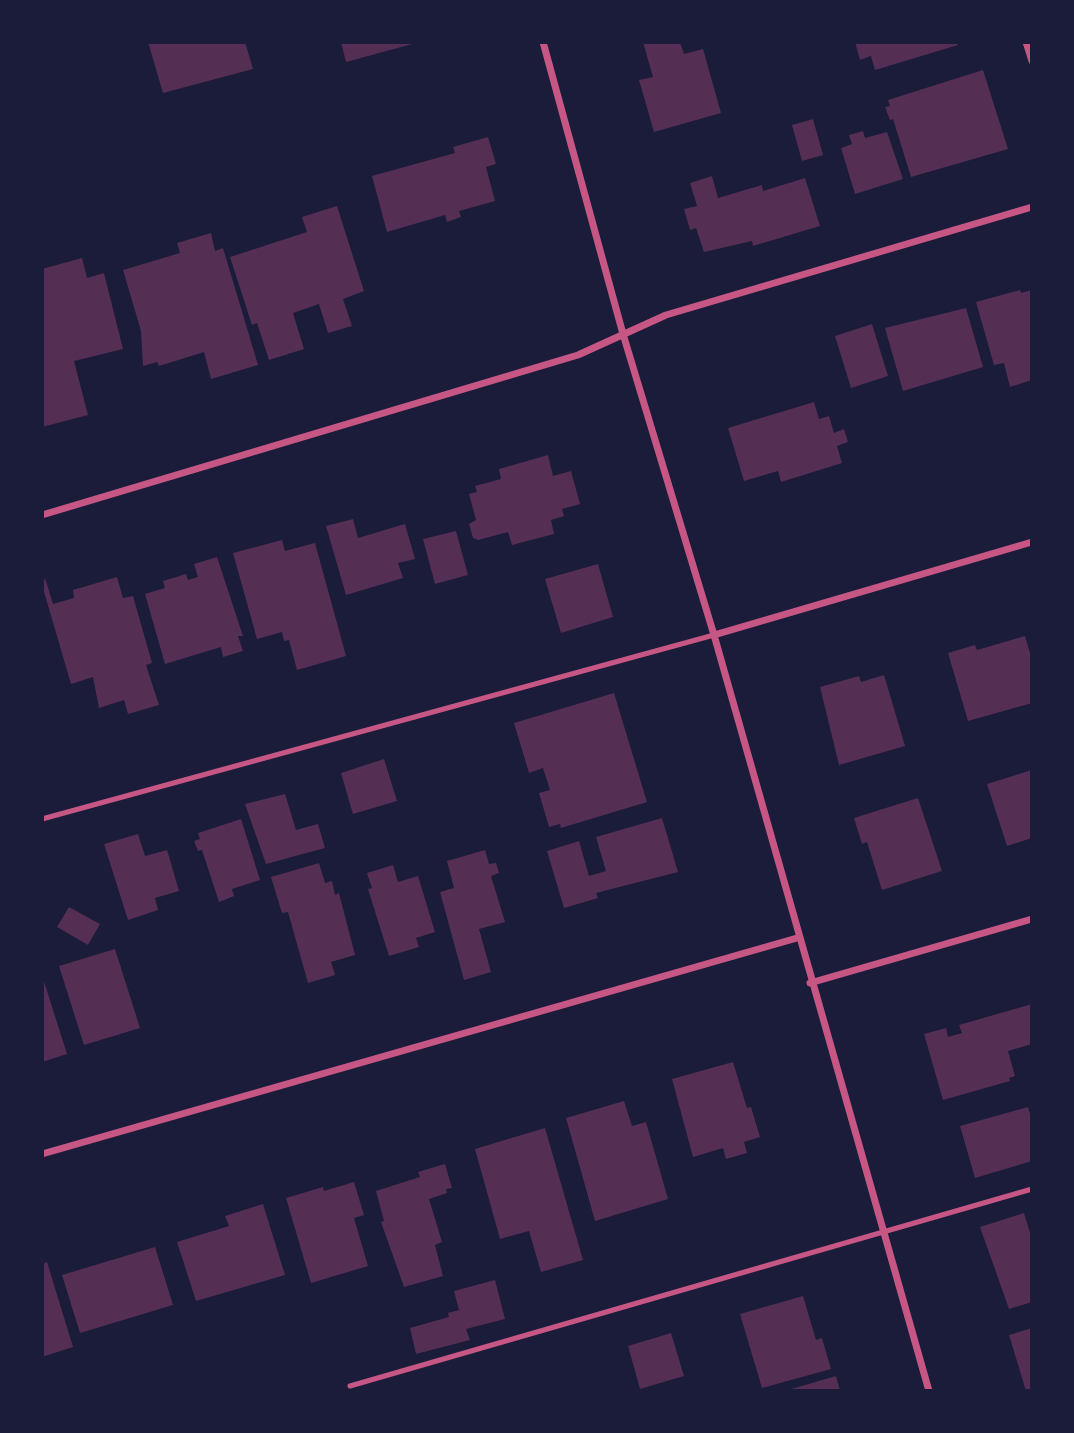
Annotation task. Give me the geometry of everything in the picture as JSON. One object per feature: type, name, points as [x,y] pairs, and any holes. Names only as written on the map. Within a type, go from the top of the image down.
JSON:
[{"type":"street","points":[[542,42],[623,334],[713,635],[797,938],[929,1391]]},
{"type":"street","points":[[1026,42],[1032,61]]},
{"type":"street","points":[[42,514],[578,355],[666,316],[1032,207]]},
{"type":"street","points":[[713,635],[1032,542]]},
{"type":"street","points":[[810,983],[1032,919]]},
{"type":"street","points":[[42,1154],[797,938]]},
{"type":"lane","points":[[42,819],[713,635]]},
{"type":"lane","points":[[350,1386],[1032,1189]]},
{"type":"building","points":[[148,42],[245,42],[253,69],[163,93]]},
{"type":"building","points":[[341,42],[416,42],[416,43],[346,62]]},
{"type":"building","points":[[643,42],[680,42],[684,54],[703,49],[721,113],[654,132],[639,80],[653,77]]},
{"type":"building","points":[[855,42],[957,42],[958,45],[875,70],[871,56],[860,60]]},
{"type":"building","points":[[983,70],[1008,149],[911,177],[893,119],[890,120],[885,107],[890,106],[888,100]]},
{"type":"building","points":[[813,119],[823,155],[802,161],[792,125]]},
{"type":"building","points":[[863,131],[865,138],[887,132],[903,179],[855,194],[841,148],[852,144],[849,135]]},
{"type":"building","points":[[488,137],[496,164],[486,167],[495,201],[459,211],[461,217],[447,222],[445,215],[387,232],[372,176],[455,153],[453,147]]},
{"type":"building","points":[[712,176],[718,198],[762,185],[763,191],[805,178],[820,226],[753,246],[752,241],[704,252],[696,228],[690,230],[684,209],[697,206],[690,183]]},
{"type":"building","points":[[337,206],[364,291],[343,299],[352,326],[328,333],[319,304],[293,313],[304,349],[269,360],[257,323],[252,325],[230,257],[307,232],[302,217]]},
{"type":"building","points":[[211,233],[215,251],[223,248],[258,365],[211,379],[204,352],[159,366],[157,362],[143,366],[141,331],[123,270],[180,253],[177,243]]},
{"type":"building","points":[[82,258],[87,278],[104,273],[123,349],[74,361],[88,415],[42,427],[42,269]]},
{"type":"building","points":[[1020,290],[1021,293],[1032,290],[1032,380],[1010,387],[1004,363],[994,365],[976,302]]},
{"type":"building","points":[[966,308],[983,367],[903,391],[885,328]]},
{"type":"building","points":[[872,324],[888,376],[851,388],[835,336]]},
{"type":"building","points":[[814,402],[819,419],[829,416],[834,433],[844,429],[848,442],[837,446],[842,463],[781,482],[778,471],[744,481],[728,428]]},
{"type":"building","points":[[548,455],[553,476],[571,471],[580,504],[562,509],[564,516],[551,520],[554,534],[512,545],[508,532],[478,540],[473,538],[469,524],[476,520],[469,494],[477,492],[475,486],[501,479],[499,469]]},
{"type":"building","points":[[353,519],[358,538],[405,524],[415,559],[398,563],[403,578],[346,595],[326,526]]},
{"type":"building","points":[[456,531],[468,575],[435,584],[423,539]]},
{"type":"building","points":[[282,540],[285,551],[315,543],[346,656],[297,670],[289,640],[284,641],[282,632],[257,639],[233,553]]},
{"type":"building","points":[[217,557],[243,636],[238,636],[243,651],[223,657],[221,647],[165,664],[145,594],[165,588],[163,581],[186,574],[188,580],[198,577],[194,564]]},
{"type":"building","points":[[598,564],[613,617],[561,633],[545,579]]},
{"type":"building","points":[[117,577],[123,598],[133,596],[152,663],[146,665],[159,705],[128,714],[124,700],[99,708],[93,677],[71,684],[42,585],[45,578],[53,604],[74,598],[73,590]]},
{"type":"building","points":[[1025,636],[1032,660],[1032,703],[968,721],[948,653],[975,645],[977,650]]},
{"type":"building","points":[[884,675],[905,746],[839,765],[820,687],[859,676],[861,682]]},
{"type":"building","points":[[614,693],[647,802],[561,828],[560,824],[549,827],[539,793],[550,790],[543,768],[529,773],[514,723]]},
{"type":"building","points":[[384,759],[397,801],[353,814],[341,773]]},
{"type":"building","points":[[1032,770],[1032,838],[1007,846],[987,784]]},
{"type":"building","points":[[285,794],[296,830],[318,824],[325,848],[266,864],[245,804]]},
{"type":"building","points":[[918,798],[942,871],[882,890],[867,842],[862,844],[854,818]]},
{"type":"building","points":[[662,818],[678,872],[596,893],[598,898],[564,908],[547,851],[579,841],[589,876],[606,871],[596,837]]},
{"type":"building","points":[[241,819],[260,880],[232,889],[234,896],[219,902],[202,850],[198,851],[194,841],[200,839],[198,833]]},
{"type":"building","points":[[138,834],[145,856],[167,850],[179,891],[155,898],[158,910],[128,920],[104,844]]},
{"type":"building","points":[[485,850],[489,864],[496,863],[499,873],[491,876],[505,922],[479,929],[491,972],[464,980],[440,892],[454,888],[447,861]]},
{"type":"building","points":[[319,863],[325,883],[332,881],[335,895],[339,893],[355,955],[331,962],[335,975],[308,983],[288,912],[282,913],[271,877]]},
{"type":"building","points":[[393,865],[398,882],[418,876],[435,932],[416,938],[419,947],[389,956],[368,889],[372,888],[367,873]]},
{"type":"building","points":[[69,907],[100,924],[88,945],[57,927]]},
{"type":"building","points":[[115,949],[140,1028],[84,1045],[59,966]]},
{"type":"building","points":[[42,975],[67,1054],[42,1062]]},
{"type":"building","points":[[1032,1004],[1032,1044],[1008,1051],[1015,1076],[1009,1078],[1010,1081],[943,1100],[924,1034],[946,1028],[948,1037],[962,1033],[959,1025]]},
{"type":"building","points":[[733,1062],[747,1108],[751,1107],[760,1137],[744,1142],[747,1153],[726,1159],[723,1148],[693,1157],[672,1079]]},
{"type":"building","points":[[624,1101],[632,1126],[646,1122],[668,1199],[595,1221],[566,1118]]},
{"type":"building","points":[[1028,1107],[1032,1121],[1032,1161],[975,1178],[960,1126]]},
{"type":"building","points":[[545,1128],[583,1260],[541,1272],[529,1231],[500,1239],[475,1149]]},
{"type":"building","points":[[445,1164],[452,1188],[446,1189],[447,1193],[429,1199],[442,1242],[435,1245],[443,1276],[404,1287],[381,1222],[384,1221],[376,1191],[420,1177],[418,1172]]},
{"type":"building","points":[[354,1182],[364,1215],[354,1218],[368,1266],[311,1283],[286,1198],[323,1187],[324,1191]]},
{"type":"building","points":[[263,1204],[285,1275],[196,1301],[177,1242],[229,1226],[225,1216]]},
{"type":"building","points":[[1024,1213],[1032,1239],[1032,1302],[1009,1309],[980,1227]]},
{"type":"building","points":[[155,1247],[173,1305],[80,1333],[62,1275]]},
{"type":"building","points":[[47,1262],[73,1347],[42,1357],[42,1264]]},
{"type":"building","points":[[495,1280],[505,1319],[466,1329],[470,1340],[416,1354],[410,1328],[449,1317],[448,1313],[459,1310],[454,1291]]},
{"type":"building","points":[[803,1296],[816,1340],[822,1338],[831,1369],[762,1388],[740,1314]]},
{"type":"building","points":[[1032,1328],[1032,1391],[1026,1391],[1009,1335]]},
{"type":"building","points":[[671,1333],[684,1376],[640,1389],[628,1346]]},
{"type":"building","points":[[836,1376],[840,1391],[788,1391],[788,1390]]}]
